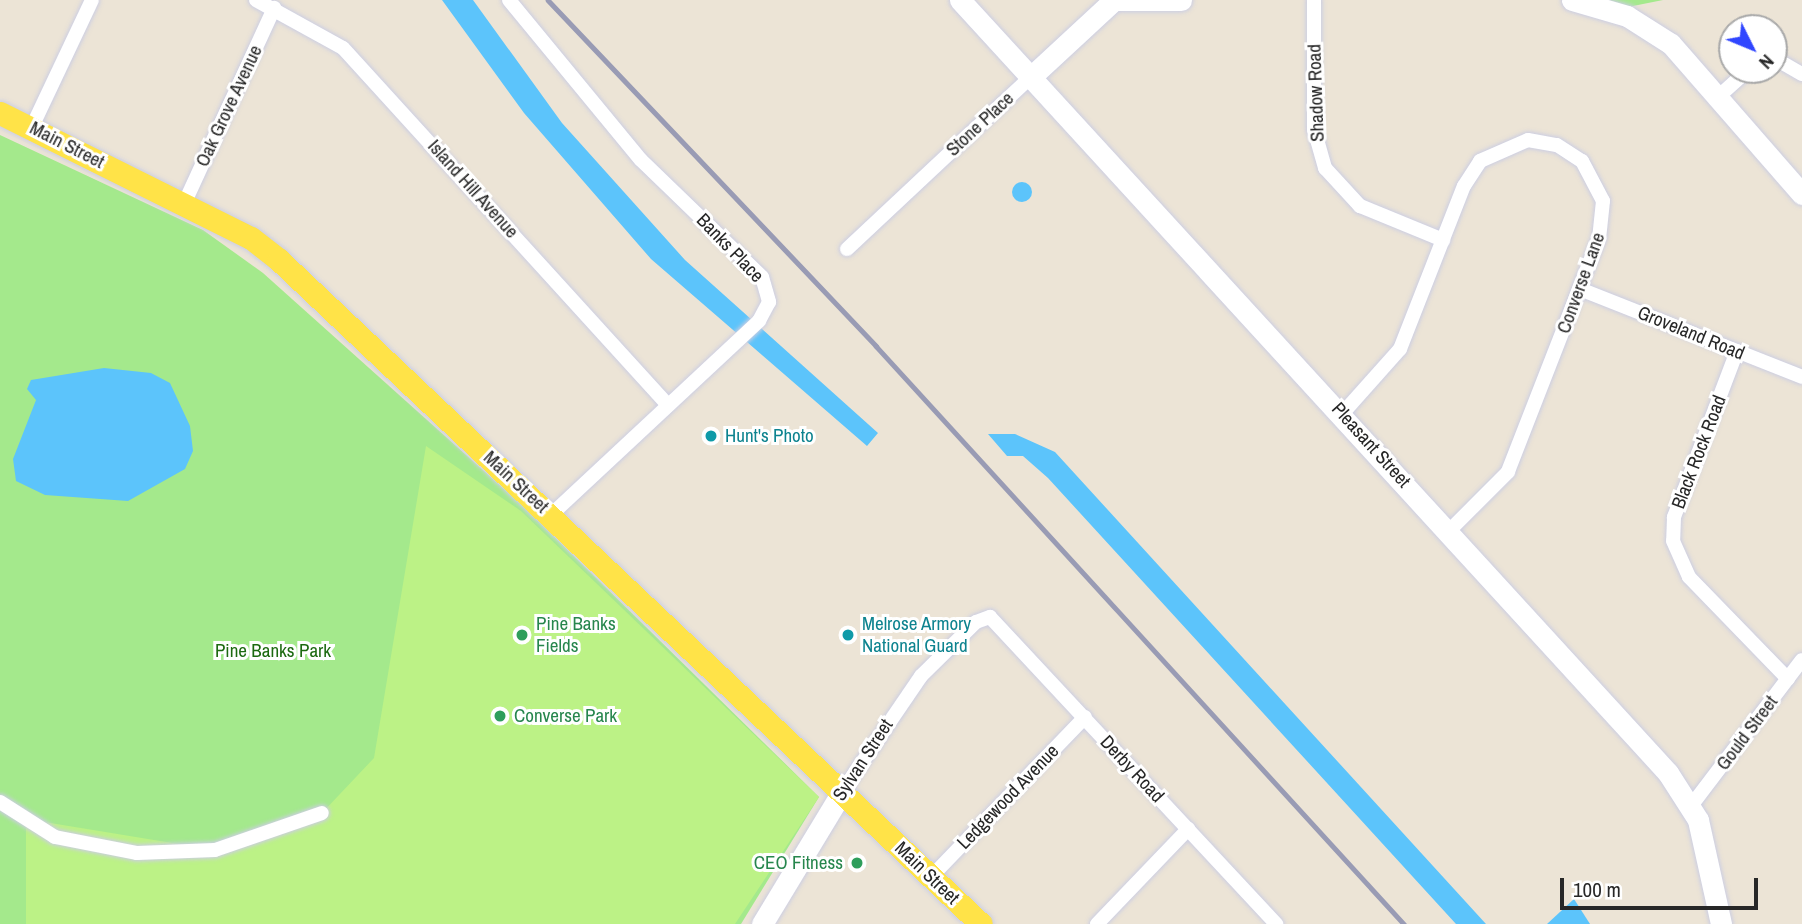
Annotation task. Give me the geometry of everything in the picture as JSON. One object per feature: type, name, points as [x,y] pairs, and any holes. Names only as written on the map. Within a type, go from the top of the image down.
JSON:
[{"type":"main road","name":"Pleasant Street","points":[[960,0],[1033,75],[1658,760],[1691,806],[1721,924]]},
{"type":"main road","name":"Stone Place","points":[[1033,75],[1114,0]]},
{"type":"main road","points":[[1114,0],[1181,0]]},
{"type":"main road","points":[[1572,0],[1649,28],[1718,97],[1802,194]]},
{"type":"main road","name":"Main Street","points":[[0,113],[184,204],[279,260],[981,924]]},
{"type":"main road","name":"Sylvan Street","points":[[762,924],[842,792]]},
{"type":"street","points":[[32,127],[92,0]]},
{"type":"street","name":"Island Hill Avenue","points":[[256,0],[343,48],[668,405]]},
{"type":"street","name":"Banks Place","points":[[509,0],[641,160],[762,277],[769,302],[759,321],[551,515]]},
{"type":"street","name":"Shadow Road","points":[[1314,0],[1314,128],[1325,168],[1360,206],[1443,240]]},
{"type":"street","name":"Oak Grove Avenue","points":[[184,204],[274,8]]},
{"type":"street","name":"Stone Place","points":[[846,248],[1033,75]]},
{"type":"street","points":[[1718,97],[1732,84]]},
{"type":"street","name":"Converse Lane","points":[[1342,414],[1401,349],[1467,179],[1486,156],[1520,141],[1557,145],[1587,167],[1603,201],[1601,231],[1580,289],[1508,472],[1449,531]]},
{"type":"street","name":"Groveland Road","points":[[1580,289],[1802,377]]},
{"type":"street","name":"Black Rock Road","points":[[1737,351],[1675,517],[1673,541],[1689,577],[1787,679]]},
{"type":"street","name":"Sylvan Street","points":[[842,792],[920,676],[988,617]]},
{"type":"street","name":"Derby Road","points":[[988,617],[1085,717],[1276,924]]},
{"type":"street","name":"Gould Street","points":[[1691,806],[1802,660]]},
{"type":"street","name":"Ledgewood Avenue","points":[[931,877],[1085,717]]},
{"type":"street","points":[[0,802],[55,837],[98,849],[175,853],[253,842],[322,813]]},
{"type":"street","points":[[1097,924],[1188,829]]},
{"type":"green space","points":[[1609,0],[1663,0],[1628,7]]},
{"type":"green space","name":"Pine Banks Park","points":[[0,135],[203,230],[263,273],[522,505],[819,797],[741,924],[0,924]]},
{"type":"green space","name":"Pine Banks Fields","points":[[426,446],[521,511],[819,797],[735,924],[26,924],[26,819],[215,850],[322,813],[374,758]]},
{"type":"water","points":[[442,0],[473,0],[562,123],[685,260],[878,433],[867,446],[651,259],[524,113]]},
{"type":"water","points":[[1022,182],[1029,185],[1032,192],[1029,199],[1022,202],[1015,199],[1012,192],[1015,185]]},
{"type":"water","points":[[104,368],[151,373],[170,383],[190,426],[193,451],[185,469],[128,501],[45,495],[16,481],[13,459],[36,400],[27,389],[31,380]]},
{"type":"water","points":[[988,434],[1015,434],[1055,452],[1486,924],[1456,924],[1048,478],[1023,456],[1007,456]]},
{"type":"water","points":[[1574,899],[1590,924],[1547,924]]},
{"type":"railway","points":[[548,0],[876,346],[1404,924]]},
{"type":"place","name":"Hunt's Photo","points":[[711,436]]},
{"type":"place","name":"Pine Banks Fields","points":[[522,635]]},
{"type":"place","name":"Melrose Armory National Guard","points":[[848,635]]},
{"type":"place","name":"Converse Park","points":[[500,716]]},
{"type":"place","name":"CEO Fitness","points":[[857,863]]}]
